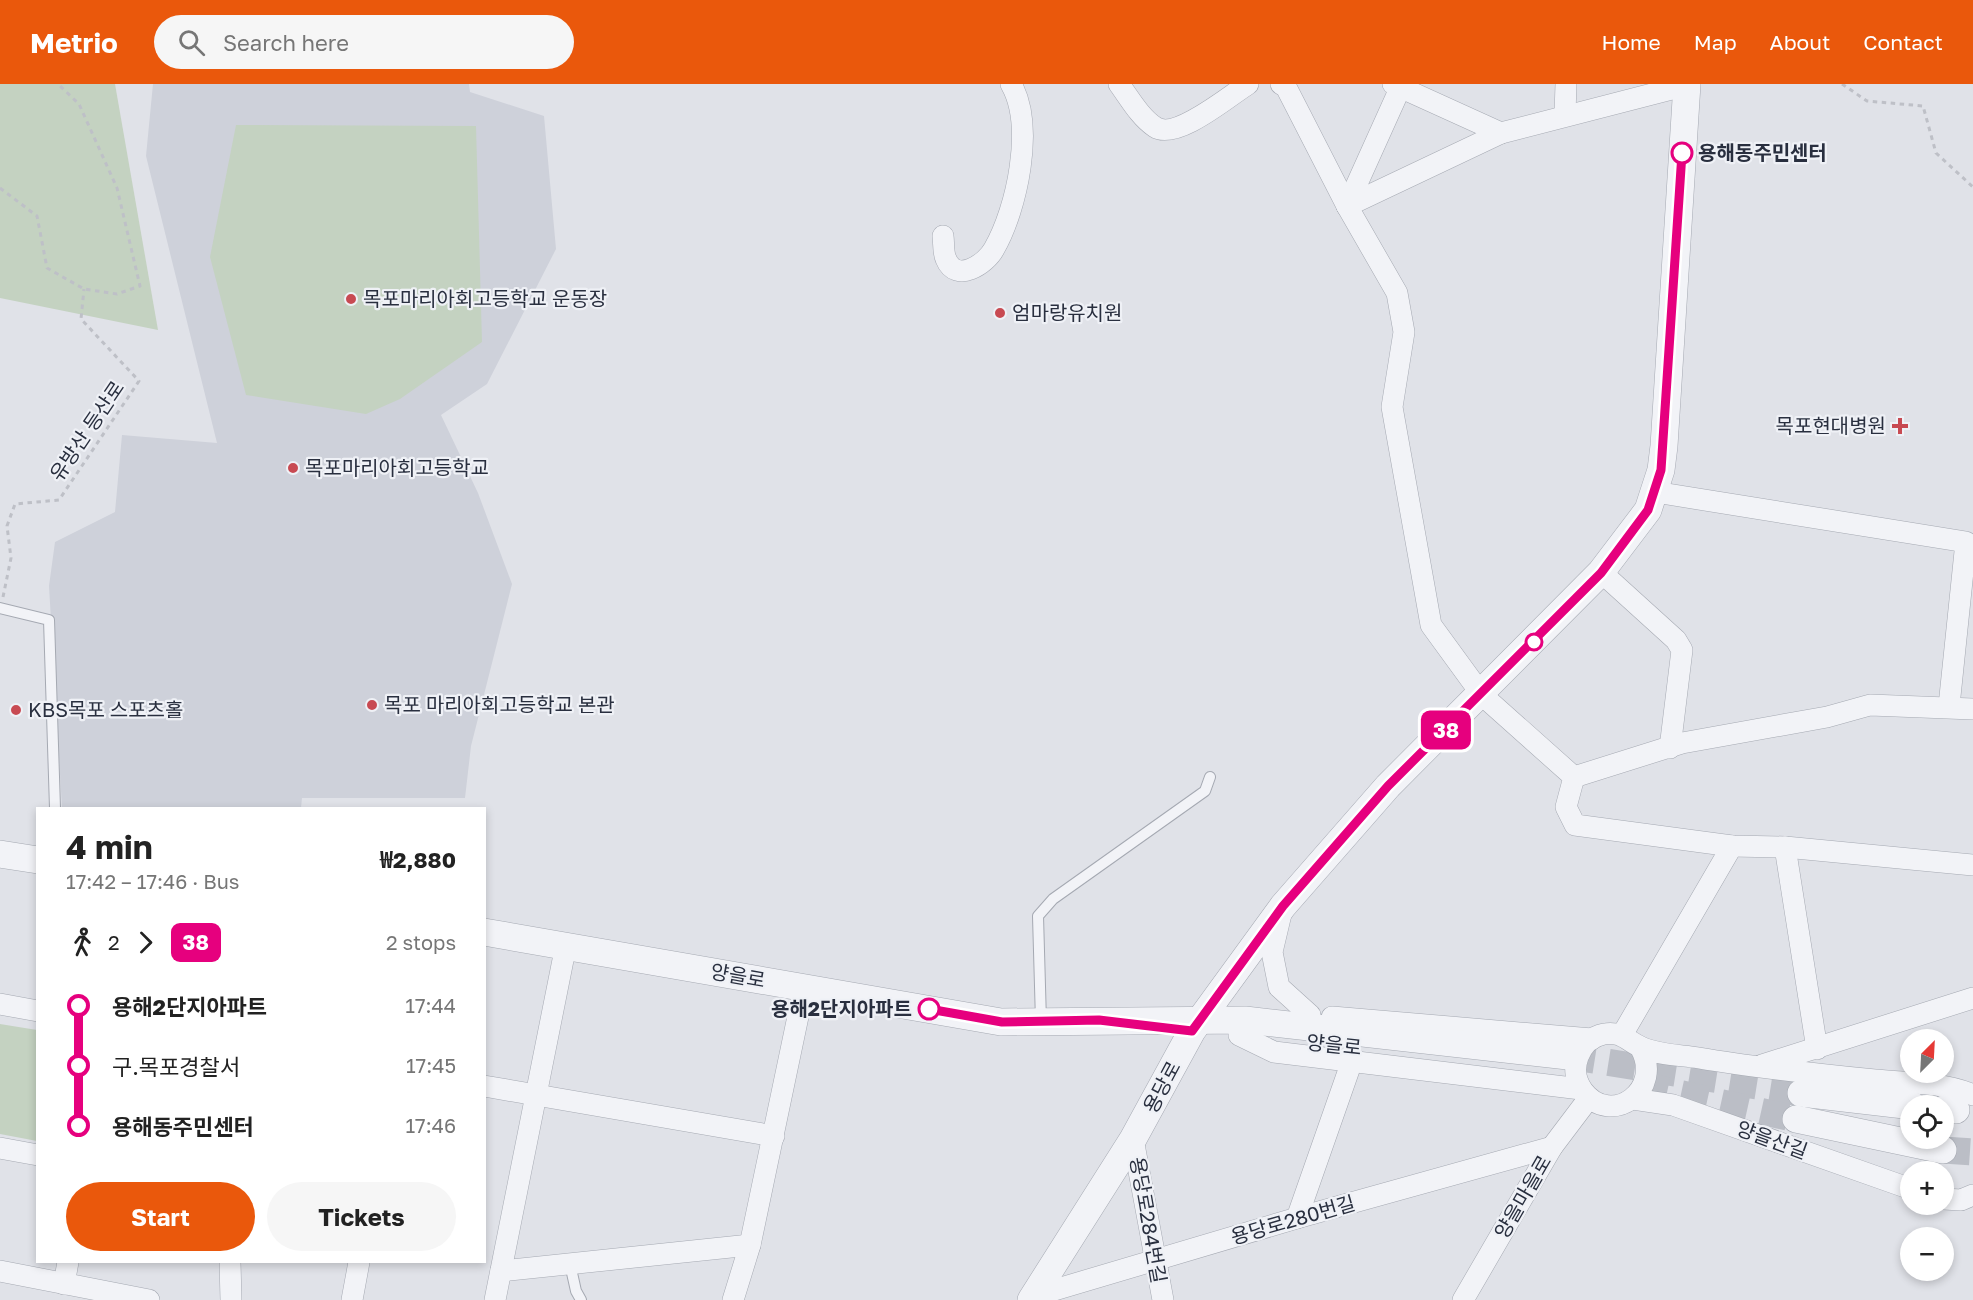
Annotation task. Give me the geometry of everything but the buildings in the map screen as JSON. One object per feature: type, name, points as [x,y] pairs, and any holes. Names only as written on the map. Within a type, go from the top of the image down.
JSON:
[{"type":"street","points":[[943,237],[946,260],[952,267],[963,271],[979,267],[984,262],[1002,232],[1016,185],[1022,142],[1020,109],[1011,84]]},
{"type":"street","points":[[1119,84],[1142,115],[1156,128],[1167,131],[1181,128],[1248,84]]},
{"type":"street","points":[[1281,84],[1286,87],[1347,206],[1397,293],[1404,332],[1392,407],[1431,625],[1482,695],[1574,777]]},
{"type":"street","points":[[1565,114],[1566,84]]},
{"type":"street","points":[[1347,206],[1501,133],[1565,114],[1687,84]]},
{"type":"street","name":"용당로","points":[[1032,1298],[1134,1139],[1196,1025],[1283,906],[1388,786],[1482,695],[1601,573],[1640,523],[1655,492],[1664,446],[1687,84]]},
{"type":"street","points":[[1347,206],[1398,85],[1501,133]]},
{"type":"street","points":[[1655,492],[1966,542],[1949,706]]},
{"type":"street","points":[[1601,573],[1676,640],[1682,650],[1670,748]]},
{"type":"street","points":[[1574,777],[1670,748],[1870,705],[1949,706],[1973,709]]},
{"type":"street","points":[[1574,777],[1566,807],[1575,825],[1732,846],[1785,848],[1973,865]]},
{"type":"street","points":[[1622,1035],[1732,846]]},
{"type":"street","points":[[1785,848],[1817,1049]]},
{"type":"street","points":[[0,854],[36,860]]},
{"type":"street","points":[[1283,906],[1272,952],[1279,987],[1310,1015]]},
{"type":"street","name":"양을로","points":[[486,932],[1002,1022],[1099,1020],[1242,1028],[1577,1078]]},
{"type":"street","points":[[495,1300],[566,945]]},
{"type":"street","points":[[733,1300],[750,1245],[804,988]]},
{"type":"street","points":[[1752,1067],[1817,1049],[1973,998]]},
{"type":"street","points":[[0,1004],[36,1011]]},
{"type":"street","points":[[1242,1028],[1310,1015],[1592,1039],[1612,1033],[1622,1035],[1640,1047],[1752,1067],[1937,1086],[1958,1105]]},
{"type":"street","points":[[1242,1028],[1274,1052],[1352,1061],[1577,1078]]},
{"type":"street","points":[[1592,1039],[1577,1056],[1576,1079],[1600,1103],[1615,1105],[1632,1098],[1644,1084],[1647,1074],[1645,1056],[1640,1047]]},
{"type":"street","points":[[1297,1218],[1352,1061]]},
{"type":"street","name":"양을마을로","points":[[1463,1300],[1552,1147],[1577,1078]]},
{"type":"street","points":[[486,1086],[774,1136]]},
{"type":"street","points":[[1801,1093],[1900,1104]]},
{"type":"street","name":"양을산길","points":[[1632,1098],[1673,1105],[1900,1185]]},
{"type":"street","points":[[1796,1119],[1943,1150]]},
{"type":"street","name":"용당로284번길","points":[[1134,1139],[1163,1300]]},
{"type":"street","name":"용당로280번길","points":[[1032,1298],[1297,1218],[1552,1147]]},
{"type":"street","points":[[0,1148],[36,1155]]},
{"type":"street","points":[[1954,1200],[1973,1195]]},
{"type":"street","points":[[501,1271],[750,1245]]},
{"type":"street","points":[[64,1284],[68,1263]]},
{"type":"street","points":[[230,1263],[231,1300]]},
{"type":"street","points":[[352,1300],[359,1263]]},
{"type":"street","points":[[0,1272],[149,1300]]},
{"type":"lane","points":[[1,608],[49,620],[55,807]]},
{"type":"lane","points":[[1041,1021],[1038,916],[1053,899],[1205,791],[1210,777]]},
{"type":"lane","points":[[570,1264],[576,1291],[581,1300]]},
{"type":"path","points":[[0,188],[37,216],[47,268],[84,289],[117,294],[140,286],[117,188],[79,104],[58,84]]},
{"type":"path","points":[[1842,84],[1867,101],[1923,106],[1936,153],[1973,187]]},
{"type":"path","name":"유방산 등산로","points":[[1,608],[11,558],[7,525],[15,504],[59,500],[139,381],[81,319],[84,289]]},
{"type":"shaded area","name":"목포마리아회고등학교","points":[[153,84],[469,84],[470,92],[544,116],[556,249],[487,384],[441,415],[478,493],[512,584],[471,746],[465,798],[302,798],[301,807],[62,807],[49,586],[55,542],[115,512],[122,435],[217,443],[146,156]]},
{"type":"green space","points":[[0,84],[115,84],[158,330],[0,298]]},
{"type":"green space","name":"목포마리아회고등학교 운동장","points":[[236,125],[476,126],[482,342],[400,399],[366,414],[246,395],[210,257]]},
{"type":"green space","points":[[0,1024],[36,1030],[36,1141],[0,1134]]},
{"type":"tunnel","points":[[1568,1056],[1801,1093]]},
{"type":"tunnel","points":[[1641,1085],[1796,1119]]},
{"type":"tunnel","points":[[1943,1150],[1973,1152]]},
{"type":"bus line","name":"38","points":[[929,1009],[1002,1022],[1099,1020],[1192,1031],[1283,906],[1388,786],[1482,695],[1601,573],[1634,533],[1648,510],[1661,470],[1682,153]]},
{"type":"place","name":"용해동주민센터","points":[[1682,153]]},
{"type":"place","name":"목포마리아회고등학교 운동장","points":[[351,299]]},
{"type":"place","name":"엄마랑유치원","points":[[1000,313]]},
{"type":"place","name":"목포현대병원","points":[[1900,426]]},
{"type":"place","name":"목포마리아회고등학교","points":[[293,468]]},
{"type":"place","name":"목포 마리아회고등학교 본관","points":[[372,705]]},
{"type":"place","name":"KBS목포 스포츠홀","points":[[16,710]]},
{"type":"place","name":"용해2단지아파트","points":[[929,1009]]}]
